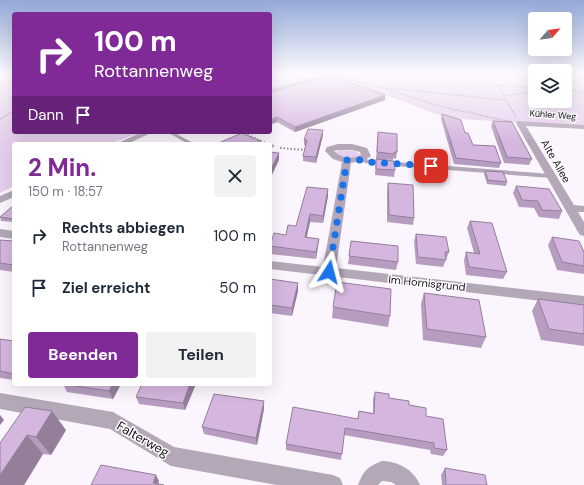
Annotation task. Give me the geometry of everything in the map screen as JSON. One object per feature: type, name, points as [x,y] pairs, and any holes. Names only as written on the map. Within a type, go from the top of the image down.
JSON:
[{"type":"street","name":"Kühler Weg","points":[[520,123],[584,128]]},
{"type":"street","name":"Alte Allee","points":[[520,123],[584,232]]},
{"type":"street","points":[[125,142],[144,134]]},
{"type":"street","points":[[338,147],[364,150],[366,156],[361,160],[347,160],[332,156],[329,152],[330,149],[338,147]]},
{"type":"street","points":[[329,272],[347,160]]},
{"type":"street","points":[[0,200],[12,194]]},
{"type":"street","points":[[570,208],[584,209]]},
{"type":"street","points":[[0,233],[12,235]]},
{"type":"street","name":"Im Hornisgrund","points":[[272,265],[584,301]]},
{"type":"street","name":"Falterweg","points":[[0,401],[113,421],[170,456],[333,485]]},
{"type":"street","points":[[368,485],[373,476],[387,470],[396,472],[404,477],[410,485]]},
{"type":"lane","points":[[173,134],[188,142]]},
{"type":"lane","points":[[361,160],[370,162],[551,176]]},
{"type":"path","points":[[411,97],[443,107],[520,123]]},
{"type":"path","points":[[470,97],[506,100]]},
{"type":"path","points":[[504,97],[520,123]]},
{"type":"path","points":[[0,119],[12,112]]},
{"type":"path","points":[[245,134],[262,142]]},
{"type":"path","points":[[272,146],[329,152]]},
{"type":"shaded area","points":[[0,97],[12,97],[12,134],[136,134],[115,142],[12,142],[12,187],[0,193]]},
{"type":"shaded area","points":[[390,97],[528,97],[528,108],[572,108],[572,97],[584,97],[584,127],[447,118]]},
{"type":"shaded area","points":[[340,150],[355,151],[361,155],[351,159],[333,153]]},
{"type":"building","points":[[272,97],[380,97],[295,127],[277,117],[272,119]]},
{"type":"building","points":[[442,114],[461,120],[465,133],[468,133],[473,145],[495,146],[501,163],[456,158]]},
{"type":"building","points":[[493,121],[512,122],[532,159],[507,157]]},
{"type":"building","points":[[308,129],[323,130],[316,157],[303,156],[307,140],[304,140]]},
{"type":"building","points":[[378,132],[397,134],[397,152],[394,152],[394,154],[377,152]]},
{"type":"building","points":[[240,134],[244,134],[260,141],[258,142],[221,142]]},
{"type":"building","points":[[272,152],[279,153],[272,167]]},
{"type":"building","points":[[376,159],[394,161],[395,170],[376,169]]},
{"type":"building","points":[[485,171],[503,172],[507,182],[488,180]]},
{"type":"building","points":[[388,183],[413,185],[414,218],[389,215]]},
{"type":"building","points":[[516,186],[549,189],[562,211],[542,210],[538,201],[522,200]]},
{"type":"building","points":[[307,187],[328,189],[323,216],[310,214],[305,237],[319,239],[316,252],[272,246],[274,233],[286,235],[288,225],[296,226]]},
{"type":"building","points":[[12,207],[12,219],[0,217]]},
{"type":"building","points":[[470,221],[492,223],[507,272],[469,267],[466,252],[480,254]]},
{"type":"building","points":[[416,234],[446,237],[449,252],[445,252],[446,260],[418,257]]},
{"type":"building","points":[[552,237],[579,241],[584,252],[584,266],[562,262]]},
{"type":"building","points":[[0,240],[12,241],[12,265],[0,263]]},
{"type":"building","points":[[351,241],[398,246],[398,262],[349,256]]},
{"type":"building","points":[[272,279],[298,283],[292,308],[272,305]]},
{"type":"building","points":[[337,282],[391,289],[390,316],[333,307]]},
{"type":"building","points":[[424,293],[479,300],[486,337],[427,329]]},
{"type":"building","points":[[538,299],[584,305],[584,334],[549,329]]},
{"type":"building","points":[[0,339],[12,341],[12,374],[0,371]]},
{"type":"building","points":[[76,386],[112,386],[109,391]]},
{"type":"building","points":[[141,386],[189,386],[183,403],[136,397]]},
{"type":"building","points":[[375,392],[389,394],[389,398],[409,401],[409,405],[426,408],[426,416],[443,419],[447,450],[434,448],[434,443],[345,428],[342,454],[286,444],[293,407],[358,419],[359,411],[374,414]]},
{"type":"building","points":[[214,394],[264,401],[256,438],[202,427]]},
{"type":"building","points":[[25,407],[52,411],[36,437],[27,435],[0,475],[0,443]]},
{"type":"building","points":[[101,465],[156,475],[153,483],[164,485],[91,485]]},
{"type":"building","points":[[445,468],[485,475],[487,485],[446,485]]},
{"type":"route","points":[[329,272],[347,160],[431,166]]}]
